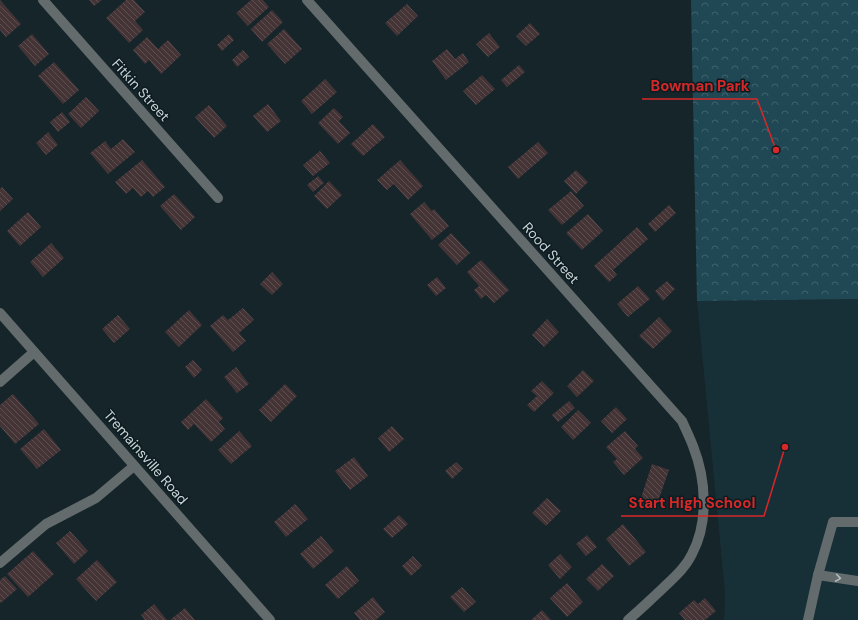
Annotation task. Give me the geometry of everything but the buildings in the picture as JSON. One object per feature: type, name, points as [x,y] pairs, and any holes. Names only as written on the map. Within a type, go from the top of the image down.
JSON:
[{"type":"street","name":"Fitkin Street","points":[[42,0],[218,198]]},
{"type":"street","name":"Rood Street","points":[[307,0],[682,422],[694,447],[701,473],[703,515],[700,536],[692,555],[677,575],[628,620]]},
{"type":"street","name":"Tremainsville Road","points":[[0,313],[270,620]]},
{"type":"street","points":[[0,382],[34,352]]},
{"type":"street","points":[[0,563],[46,524],[96,498],[134,466]]},
{"type":"street","points":[[808,620],[818,575],[833,522],[858,522]]},
{"type":"street","points":[[818,575],[858,581]]},
{"type":"shaded area","points":[[858,299],[858,620],[724,620],[725,593],[697,301]]},
{"type":"green space","points":[[691,0],[858,0],[858,299],[697,301]]},
{"type":"place","name":"Bowman Park","points":[[776,150]]},
{"type":"place","name":"Start High School","points":[[785,447]]}]
